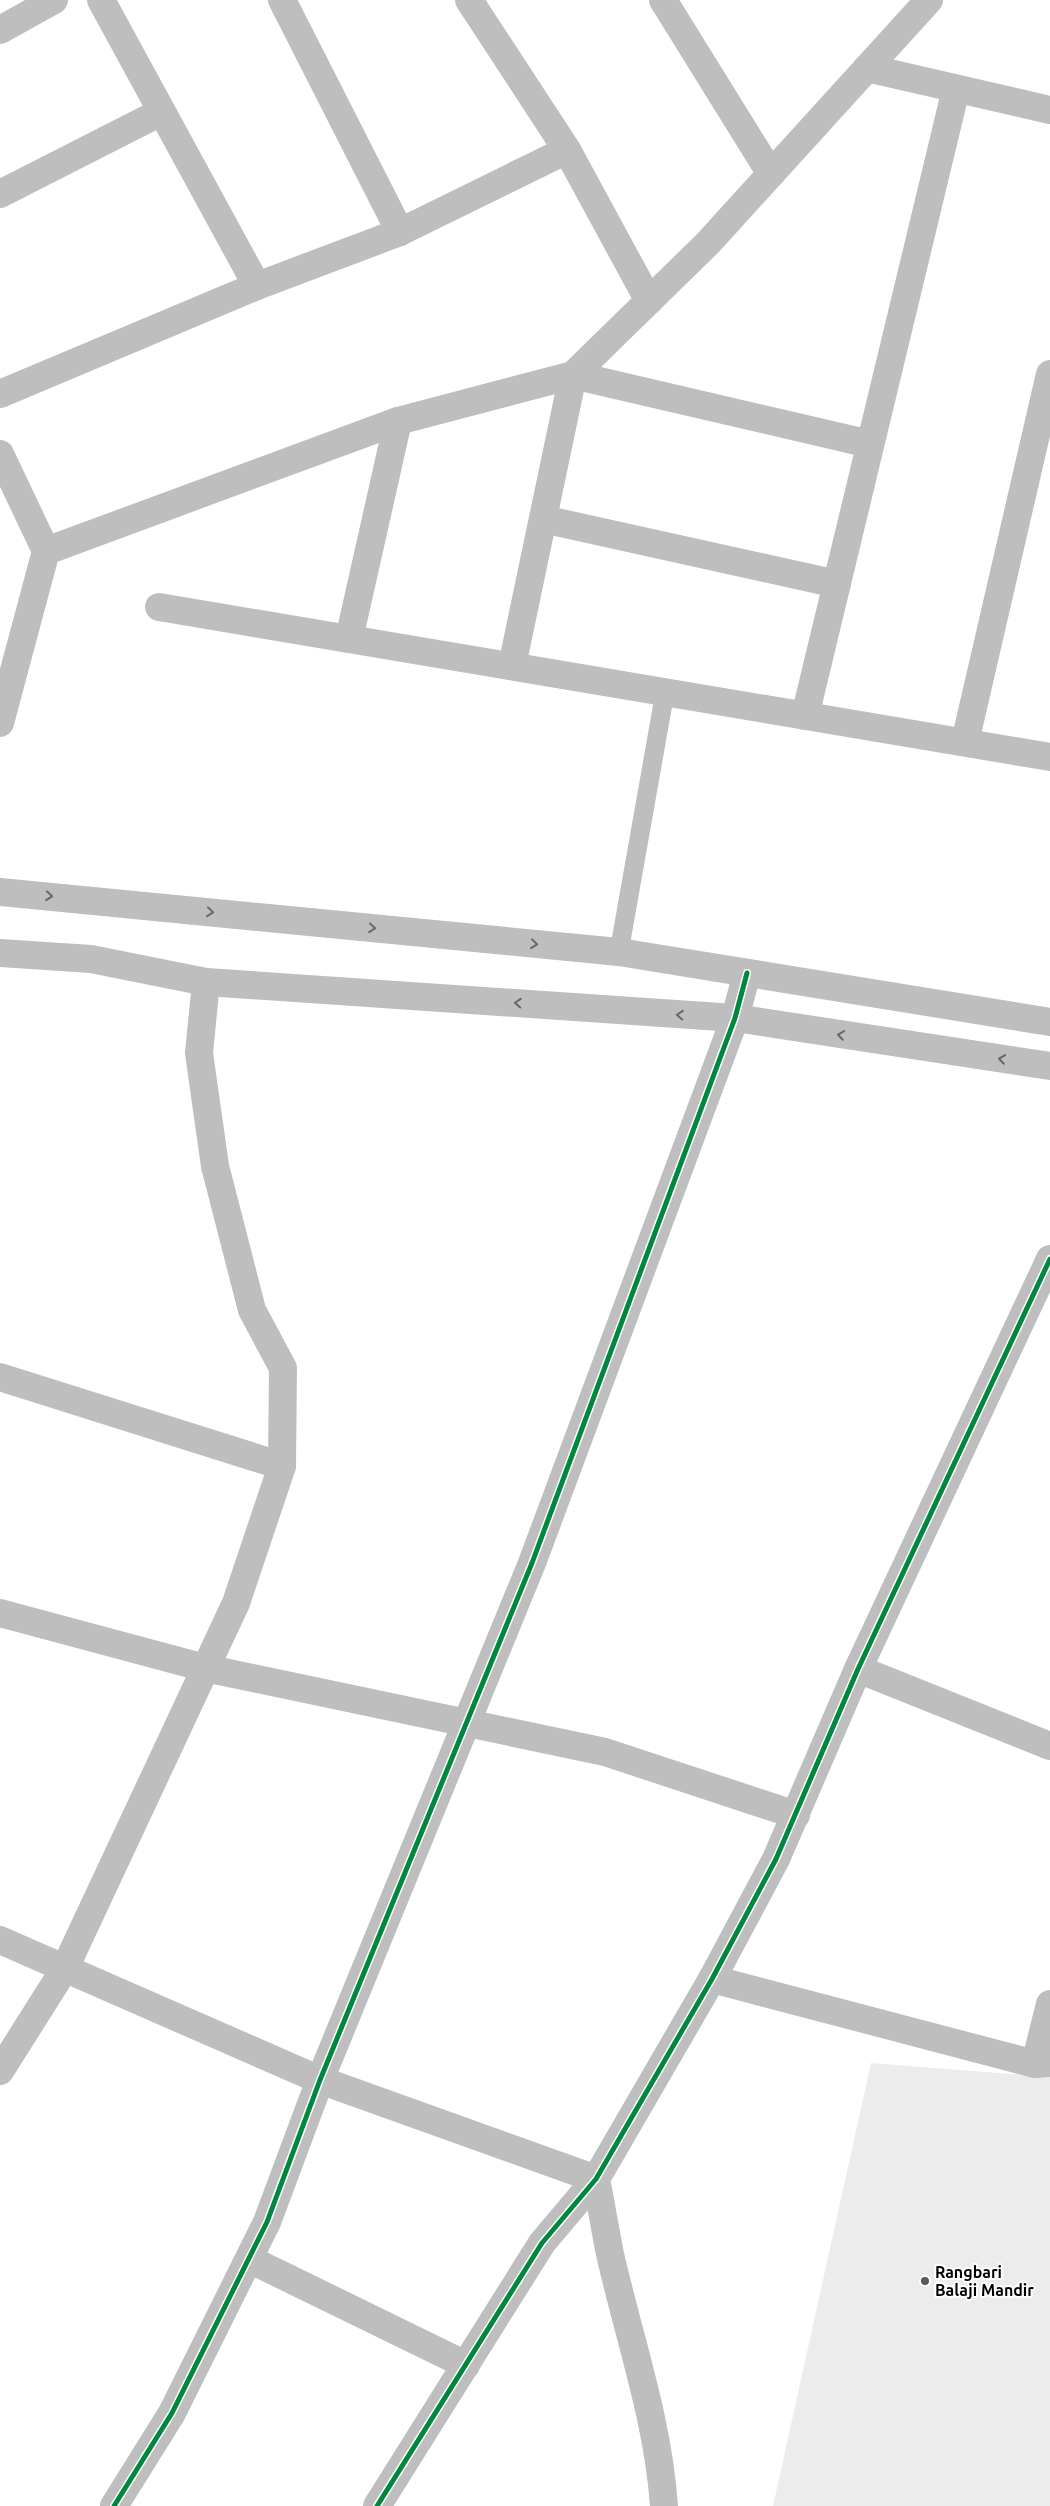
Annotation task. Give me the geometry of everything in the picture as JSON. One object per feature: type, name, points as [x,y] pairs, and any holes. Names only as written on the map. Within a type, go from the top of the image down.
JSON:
[{"type":"street","points":[[0,30],[54,0]]},
{"type":"street","points":[[101,0],[257,286]]},
{"type":"street","points":[[282,0],[400,232]]},
{"type":"street","points":[[469,0],[567,150],[649,301]]},
{"type":"street","points":[[663,0],[771,174]]},
{"type":"street","points":[[512,666],[573,375],[708,243],[929,0]]},
{"type":"street","points":[[867,68],[1050,110]]},
{"type":"street","points":[[805,716],[956,89]]},
{"type":"street","points":[[0,194],[161,112]]},
{"type":"street","points":[[0,394],[257,286],[400,232],[567,150]]},
{"type":"street","points":[[965,742],[1050,374]]},
{"type":"street","points":[[46,552],[398,421],[573,375],[870,444]]},
{"type":"street","points":[[349,639],[398,421]]},
{"type":"street","points":[[0,454],[46,552],[0,724]]},
{"type":"street","points":[[543,519],[837,584]]},
{"type":"street","points":[[159,608],[1050,757]]},
{"type":"street","points":[[0,892],[619,952],[1050,1022]]},
{"type":"street","points":[[1,956],[91,959],[206,982],[736,1018],[1050,1066]]},
{"type":"street","points":[[114,2506],[172,2413],[267,2222],[320,2080],[532,1562],[736,1018],[747,974]]},
{"type":"street","points":[[0,2071],[65,1968],[236,1603],[282,1466],[283,1368],[252,1310],[215,1166],[199,1053],[206,982]]},
{"type":"street","points":[[377,2506],[542,2243],[596,2179],[712,1978],[776,1859],[858,1669],[1050,1259]]},
{"type":"street","points":[[0,1378],[282,1466]]},
{"type":"street","points":[[0,1613],[205,1668],[605,1752],[796,1815]]},
{"type":"street","points":[[858,1669],[1050,1746]]},
{"type":"street","points":[[0,1940],[320,2080],[596,2179]]},
{"type":"street","points":[[712,1978],[1042,2064],[1050,2004]]},
{"type":"street","points":[[596,2179],[610,2254],[647,2394],[662,2469],[664,2506]]},
{"type":"street","points":[[249,2259],[466,2365]]},
{"type":"lane","points":[[619,952],[664,692]]},
{"type":"shaded area","name":"Rangbari Balaji Mandir","points":[[871,2063],[1050,2077],[1050,2506],[773,2506]]},
{"type":"cycle path","points":[[114,2506],[172,2413],[267,2222],[320,2080],[532,1563],[735,1018],[747,973]]},
{"type":"cycle path","points":[[377,2506],[542,2243],[596,2179],[712,1979],[776,1859],[858,1669],[1050,1259]]},
{"type":"place","name":"Rangbari Balaji Mandir","points":[[925,2281]]}]
